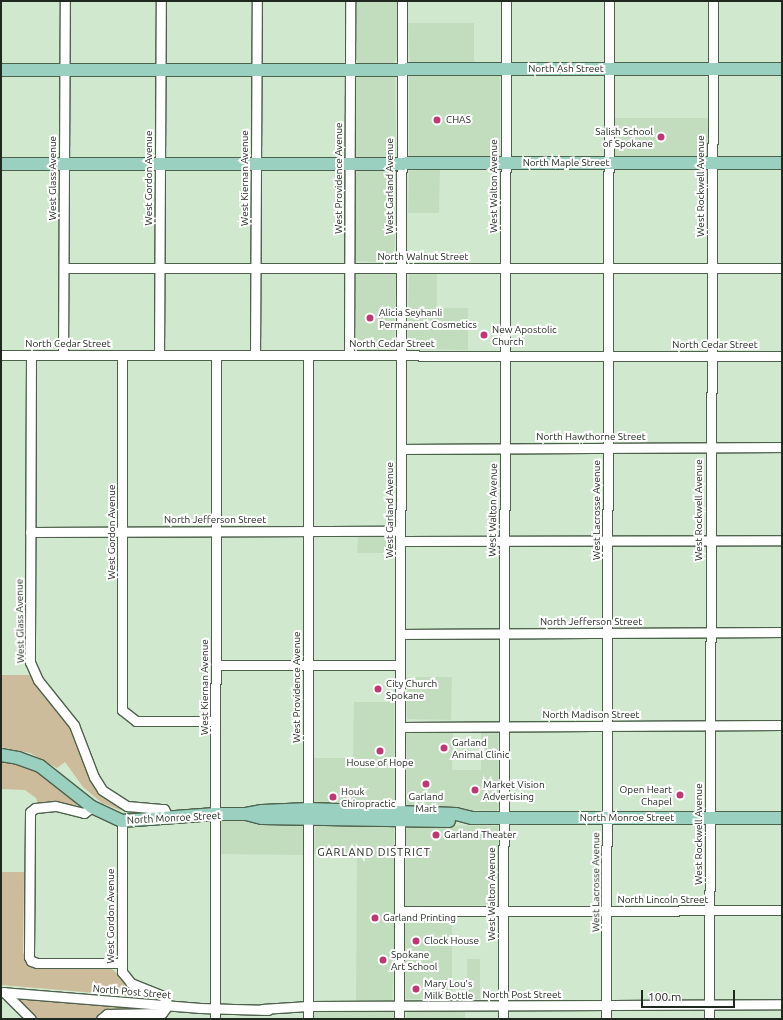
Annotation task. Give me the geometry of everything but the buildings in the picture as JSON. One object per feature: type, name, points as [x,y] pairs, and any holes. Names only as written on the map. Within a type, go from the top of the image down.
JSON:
[{"type":"main road","name":"North Ash Street","points":[[1,70],[782,69]]},
{"type":"main road","name":"North Maple Street","points":[[1,164],[160,165],[782,163]]},
{"type":"main road","name":"North Monroe Street","points":[[1,755],[18,758],[40,766],[92,808],[122,821],[215,814],[246,814],[262,811],[309,814],[400,816],[456,821],[472,818],[782,818]]},
{"type":"street","name":"West Glass Avenue","points":[[63,355],[65,1]]},
{"type":"street","name":"West Gordon Avenue","points":[[159,355],[161,1]]},
{"type":"street","name":"West Kiernan Avenue","points":[[255,355],[257,1]]},
{"type":"street","name":"West Providence Avenue","points":[[349,355],[350,1]]},
{"type":"street","name":"West Garland Avenue","points":[[399,1019],[402,1]]},
{"type":"street","name":"West Walton Avenue","points":[[503,1019],[503,541],[506,1]]},
{"type":"street","name":"West Lacrosse Avenue","points":[[606,1019],[609,1]]},
{"type":"street","name":"West Rockwell Avenue","points":[[709,1019],[710,448],[713,1]]},
{"type":"street","name":"North Walnut Street","points":[[64,268],[782,268]]},
{"type":"street","name":"North Cedar Street","points":[[1,355],[782,356]]},
{"type":"street","name":"West Glass Avenue","points":[[31,355],[29,651],[34,673],[74,725],[94,777],[102,790],[127,806],[164,809],[168,817]]},
{"type":"street","name":"West Gordon Avenue","points":[[122,355],[122,710],[136,721],[215,721]]},
{"type":"street","name":"West Kiernan Avenue","points":[[215,1019],[216,355]]},
{"type":"street","name":"West Providence Avenue","points":[[307,1019],[309,814],[308,355]]},
{"type":"street","name":"North Hawthorne Street","points":[[401,449],[782,447]]},
{"type":"street","name":"North Jefferson Street","points":[[30,532],[400,531]]},
{"type":"street","points":[[400,541],[782,540]]},
{"type":"street","name":"North Jefferson Street","points":[[400,634],[503,632],[782,632]]},
{"type":"street","points":[[216,665],[400,665]]},
{"type":"street","name":"North Madison Street","points":[[400,727],[782,725]]},
{"type":"street","points":[[92,808],[84,813],[55,806],[32,810],[29,955],[33,962],[122,963]]},
{"type":"street","name":"West Gordon Avenue","points":[[122,821],[122,972],[126,980],[163,996],[168,1005]]},
{"type":"street","name":"North Lincoln Street","points":[[399,911],[503,912],[782,910]]},
{"type":"street","points":[[2,992],[31,1019]]},
{"type":"street","name":"North Post Street","points":[[2,992],[215,1009],[262,1009],[308,1006],[606,1006],[782,1004]]},
{"type":"street","points":[[101,1019],[107,1014],[162,1013],[168,1005]]},
{"type":"street","name":"North Post Street","points":[[262,1009],[296,1012],[307,1019]]},
{"type":"shaded area","points":[[355,1],[397,1],[397,57],[393,63],[358,63],[355,60]]},
{"type":"shaded area","points":[[408,23],[474,23],[474,62],[410,62]]},
{"type":"shaded area","points":[[395,74],[396,155],[391,158],[357,157],[354,151],[356,76]]},
{"type":"shaded area","points":[[409,75],[500,75],[500,158],[409,156]]},
{"type":"shaded area","name":"Salish School of Spokane","points":[[613,118],[708,118],[707,158],[615,158]]},
{"type":"shaded area","points":[[440,168],[439,213],[408,213],[409,171]]},
{"type":"shaded area","points":[[359,169],[393,169],[396,172],[394,263],[355,261],[355,173]]},
{"type":"shaded area","points":[[356,272],[396,273],[394,350],[358,350],[354,347]]},
{"type":"shaded area","points":[[409,272],[437,272],[437,308],[468,308],[468,350],[407,349]]},
{"type":"shaded area","points":[[358,534],[395,535],[395,553],[357,553]]},
{"type":"shaded area","points":[[1,675],[32,675],[68,720],[100,790],[147,811],[120,810],[102,803],[83,787],[65,762],[57,768],[30,753],[1,747]]},
{"type":"shaded area","points":[[406,677],[452,677],[451,720],[407,719]]},
{"type":"shaded area","points":[[354,702],[394,702],[395,802],[391,807],[314,803],[313,758],[353,758]]},
{"type":"shaded area","points":[[409,731],[453,731],[452,770],[481,770],[481,731],[498,732],[499,806],[497,811],[407,807],[406,734]]},
{"type":"shaded area","points":[[1,762],[27,767],[40,774],[78,805],[38,804],[36,798],[25,790],[1,789]]},
{"type":"shaded area","points":[[221,820],[300,822],[304,827],[305,855],[221,854]]},
{"type":"shaded area","points":[[315,824],[394,827],[396,923],[392,1001],[356,1001],[357,855],[314,854]]},
{"type":"shaded area","points":[[411,825],[498,826],[498,905],[405,906],[406,830]]},
{"type":"shaded area","points":[[1,872],[24,872],[23,952],[28,964],[107,965],[129,983],[156,998],[1,985]]},
{"type":"shaded area","points":[[407,915],[452,915],[452,999],[406,999],[404,921]]},
{"type":"shaded area","points":[[467,959],[480,959],[480,999],[467,999]]},
{"type":"shaded area","points":[[19,998],[162,1009],[106,1011],[99,1013],[98,1019],[33,1019]]},
{"type":"shaded area","points":[[313,1008],[383,1012],[390,1010],[393,1012],[394,1019],[313,1019]]},
{"type":"shaded area","points":[[465,1008],[465,1019],[405,1019],[408,1010]]},
{"type":"place","name":"CHAS","points":[[437,120]]},
{"type":"place","name":"Salish School of Spokane","points":[[661,137]]},
{"type":"place","name":"Alicia Seyhanli Permanent Cosmetics","points":[[370,318]]},
{"type":"place","name":"New Apostolic Church","points":[[484,335]]},
{"type":"place","name":"City Church Spokane","points":[[378,689]]},
{"type":"place","name":"Garland Animal Clinic","points":[[444,748]]},
{"type":"place","name":"House of Hope","points":[[380,751]]},
{"type":"place","name":"Garland Mart","points":[[426,784]]},
{"type":"place","name":"Market Vision Advertising","points":[[475,790]]},
{"type":"place","name":"Open Heart Chapel","points":[[680,795]]},
{"type":"place","name":"Houk Chiropractic","points":[[333,797]]},
{"type":"place","name":"Garland Theater","points":[[436,835]]},
{"type":"place","name":"Garland Printing","points":[[375,918]]},
{"type":"place","name":"Clock House","points":[[416,941]]},
{"type":"place","name":"Spokane Art School","points":[[383,960]]},
{"type":"place","name":"Mary Lou's Milk Bottle","points":[[416,989]]},
{"type":"district","name":"GARLAND DISTRICT","points":[[374,852]]}]
